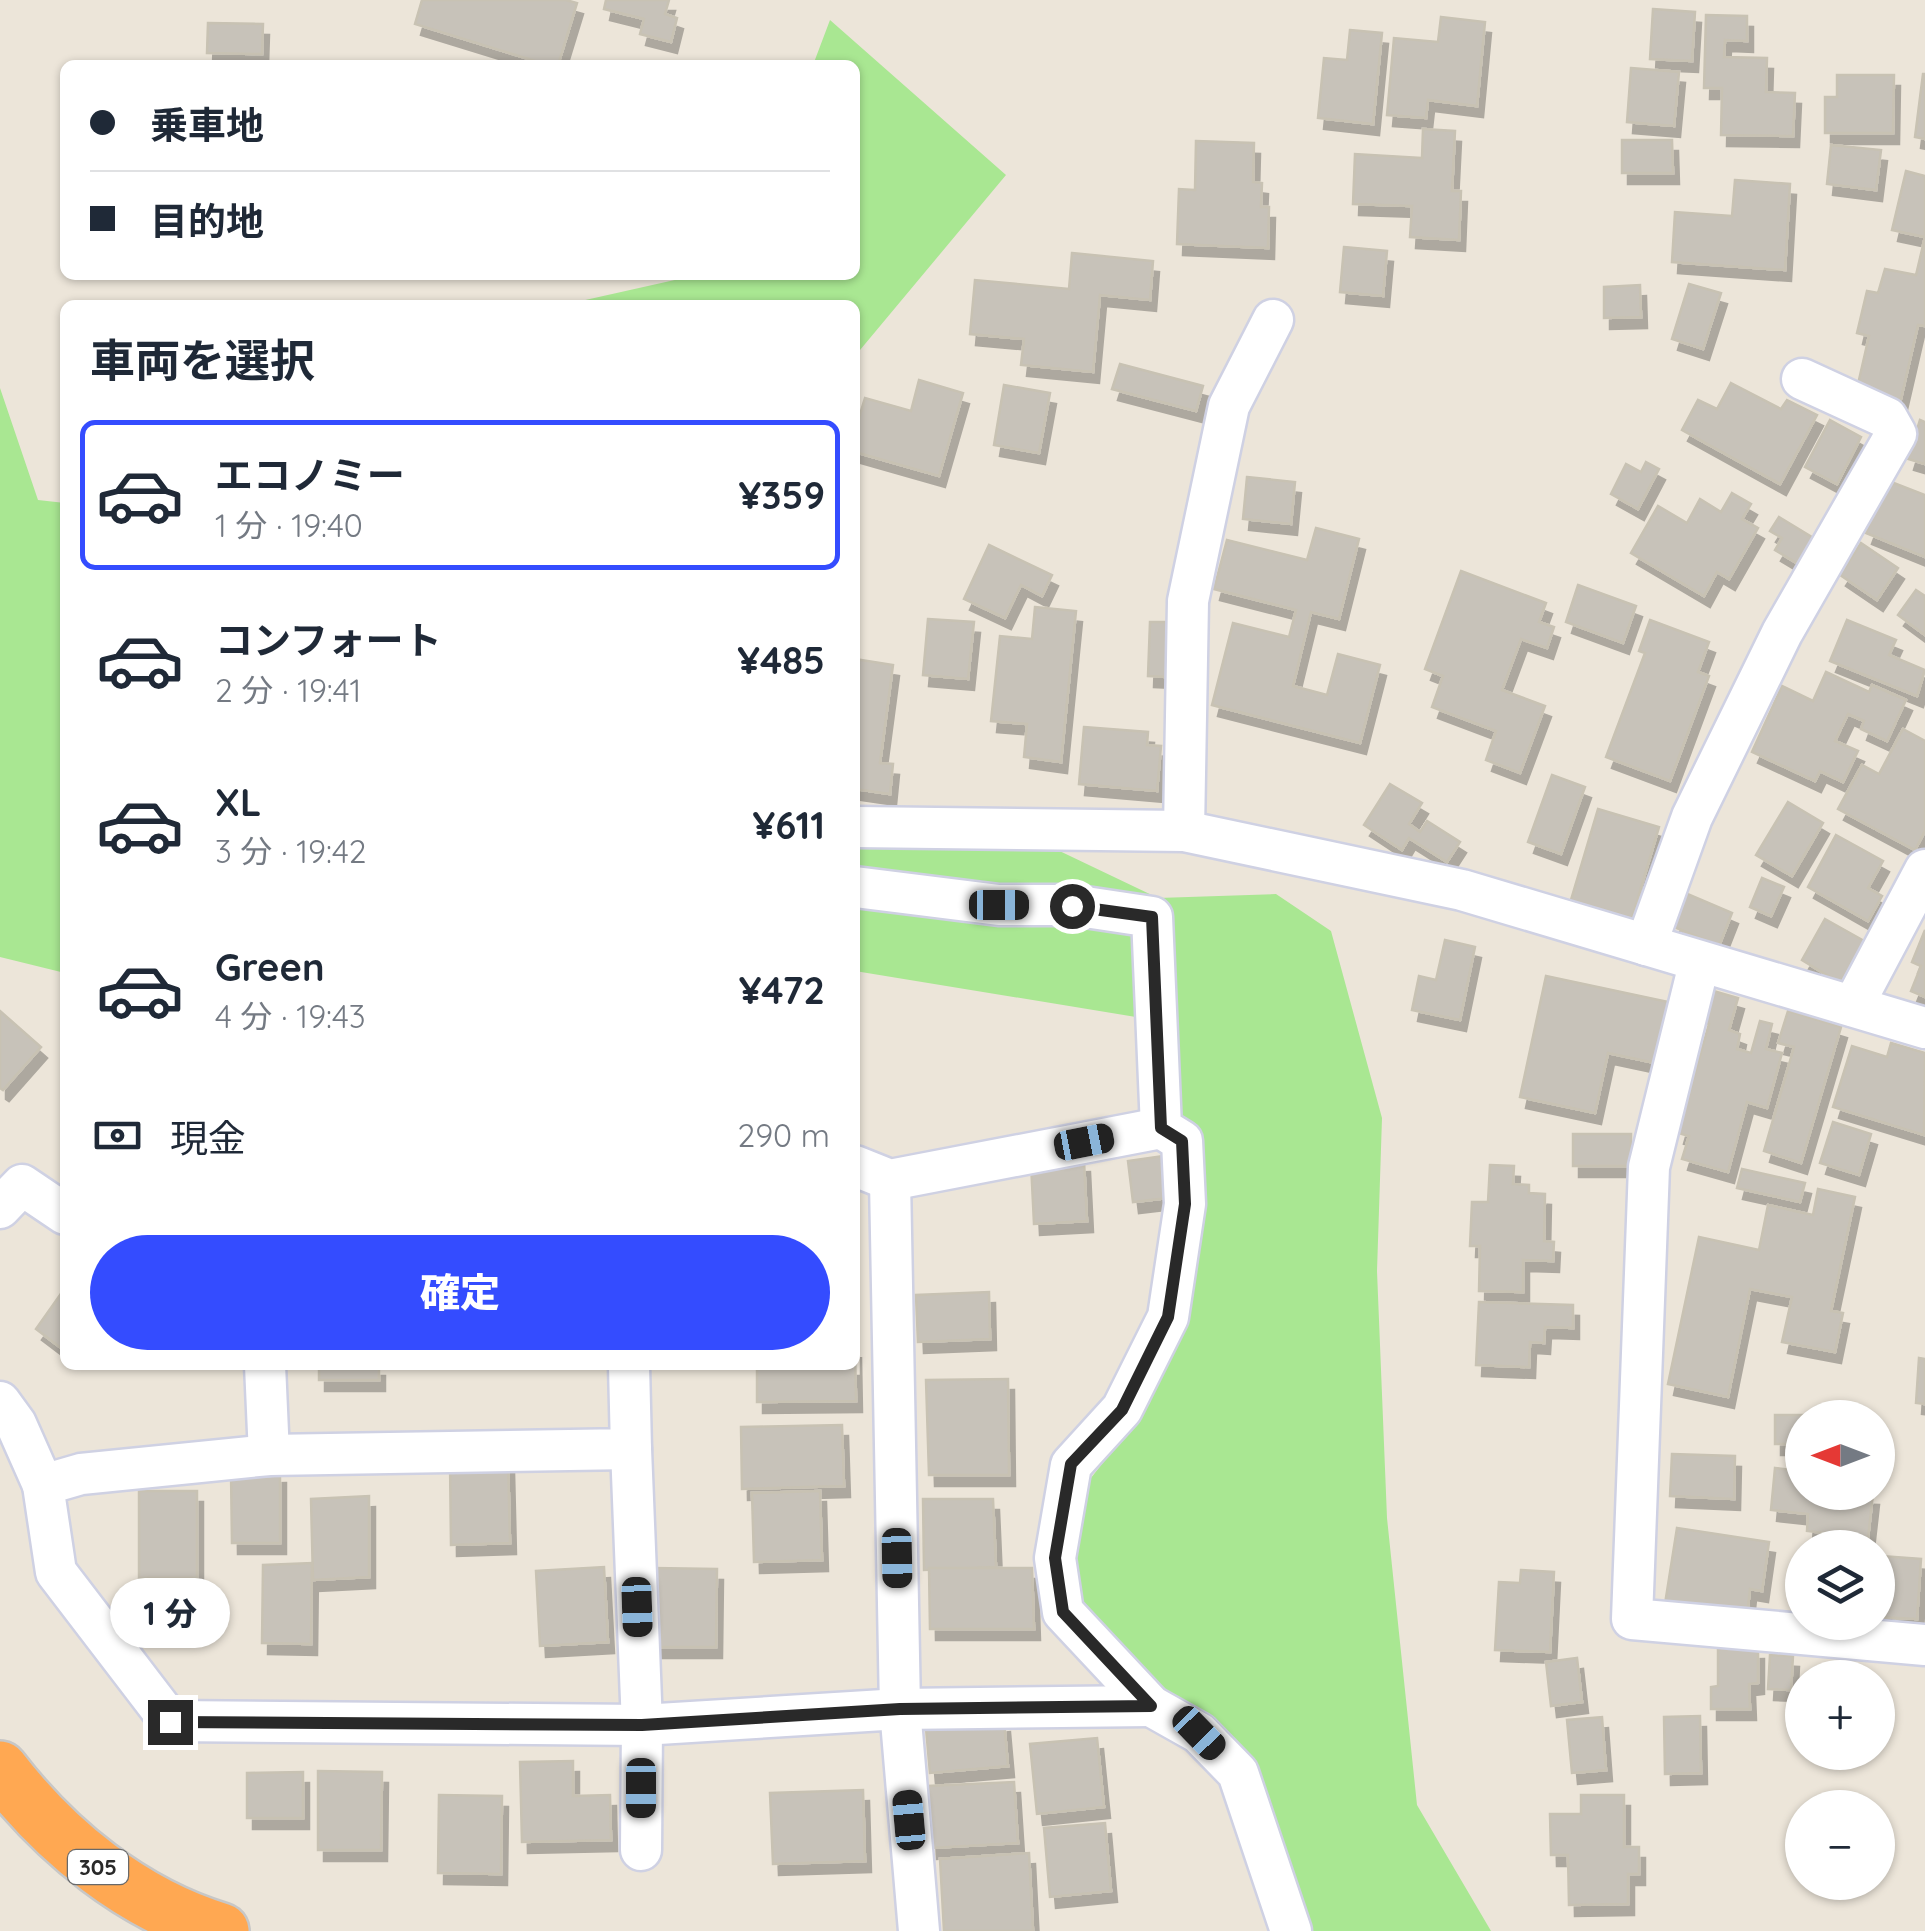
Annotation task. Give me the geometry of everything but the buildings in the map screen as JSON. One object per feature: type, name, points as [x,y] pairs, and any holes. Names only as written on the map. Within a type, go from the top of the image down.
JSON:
[{"type":"highway","name":"305","points":[[0,1769],[36,1817],[109,1876],[198,1924],[221,1931]]},
{"type":"street","points":[[1184,831],[1188,602],[1229,406],[1273,320]]},
{"type":"street","points":[[1646,945],[1692,817],[1782,633],[1896,434],[1887,418],[1802,379]]},
{"type":"street","points":[[860,826],[1184,831],[1462,890],[1925,1028]]},
{"type":"street","points":[[1853,1006],[1925,870]]},
{"type":"street","points":[[860,888],[1152,917],[1161,1128]]},
{"type":"street","points":[[1700,964],[1649,1167],[1632,1619],[1925,1645]]},
{"type":"street","points":[[918,1931],[900,1709],[872,1173],[1161,1128],[1182,1141],[1185,1204],[1168,1317],[1122,1410],[1071,1464],[1055,1558],[1063,1612],[1151,1706],[1199,1733],[1238,1773],[1290,1931]]},
{"type":"street","points":[[0,1208],[22,1185],[60,1211]]},
{"type":"street","points":[[265,1370],[269,1455]]},
{"type":"street","points":[[629,1370],[642,1725],[640,1850]]},
{"type":"street","points":[[0,1402],[16,1424],[43,1486],[56,1572],[170,1722],[642,1725],[900,1709],[1151,1706]]},
{"type":"street","points":[[43,1486],[81,1474],[269,1455],[630,1450]]},
{"type":"green space","points":[[830,20],[1006,175],[860,350],[860,300],[585,300],[675,280],[860,280],[860,60],[815,60]]},
{"type":"green space","points":[[0,388],[38,500],[60,502],[60,972],[0,957]]},
{"type":"green space","points":[[860,842],[1047,845],[1158,898],[1276,894],[1331,931],[1382,1118],[1377,1271],[1387,1518],[1417,1805],[1491,1931],[1292,1931],[1260,1817],[1059,1614],[1061,1516],[1150,1403],[1194,1200],[1142,1018],[860,972]]},
{"type":"route","points":[[170,1722],[642,1725],[900,1709],[1151,1706],[1063,1612],[1055,1558],[1071,1464],[1122,1410],[1168,1317],[1185,1204],[1182,1141],[1161,1128],[1152,917],[1072,906]]}]
